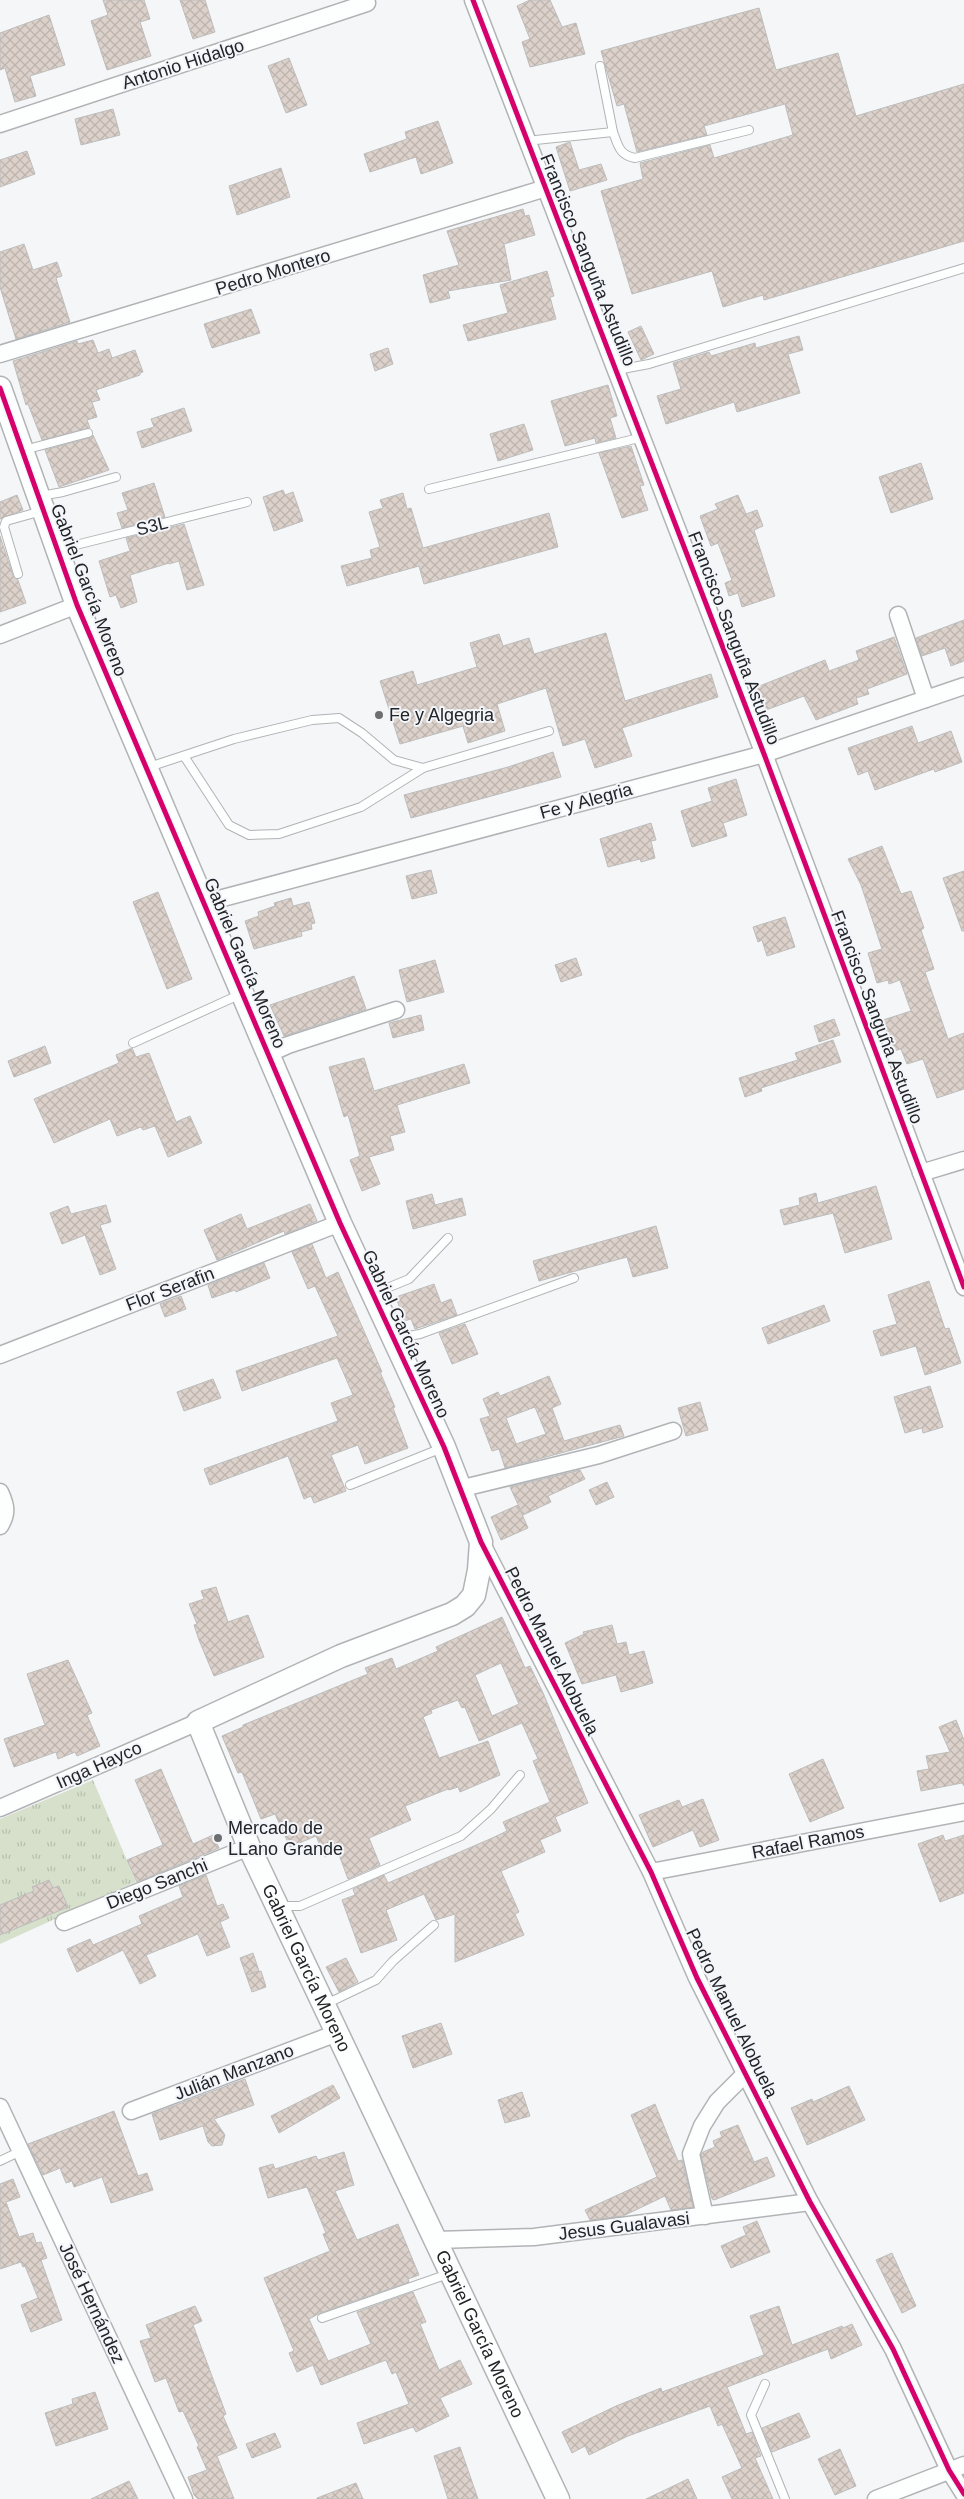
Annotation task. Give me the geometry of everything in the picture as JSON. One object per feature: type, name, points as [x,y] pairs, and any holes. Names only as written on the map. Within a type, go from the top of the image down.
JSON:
[{"type":"street","name":"Francisco Sanguña Astudillo","points":[[473,0],[764,754],[964,1287]]},
{"type":"street","name":"Antonio Hidalgo","points":[[0,124],[367,3]]},
{"type":"street","name":"Pedro Montero","points":[[0,354],[546,188]]},
{"type":"street","name":"Gabriel García Moreno","points":[[0,388],[77,605],[340,1223],[371,1294],[444,1447],[481,1542],[479,1570],[474,1595],[465,1606],[452,1614],[341,1656],[198,1722],[249,1847],[437,2240],[450,2273],[558,2499]]},
{"type":"street","points":[[0,636],[77,605]]},
{"type":"street","points":[[898,615],[926,699]]},
{"type":"street","name":"Fe y Alegria","points":[[204,903],[764,754],[964,686]]},
{"type":"street","points":[[268,1054],[288,1044],[396,1010]]},
{"type":"street","points":[[921,1173],[964,1160]]},
{"type":"street","name":"Flor Serafin","points":[[0,1355],[340,1223]]},
{"type":"street","points":[[459,1489],[599,1455],[673,1431]]},
{"type":"street","points":[[0,1492],[6,1505],[5,1517],[0,1526]]},
{"type":"street","name":"Pedro Manuel Alobuela","points":[[481,1542],[651,1872],[697,1978],[810,2202],[893,2349],[957,2468],[964,2494]]},
{"type":"street","name":"Inga Hayco","points":[[0,1808],[198,1722]]},
{"type":"street","name":"Rafael Ramos","points":[[651,1872],[964,1812]]},
{"type":"street","name":"Diego Sanchi","points":[[64,1922],[249,1847]]},
{"type":"street","name":"Julián Manzano","points":[[131,2111],[337,2033]]},
{"type":"street","points":[[705,2216],[691,2154],[702,2126],[717,2102],[746,2073]]},
{"type":"street","name":"José Hernández","points":[[0,2106],[184,2499]]},
{"type":"street","name":"Jesus Gualavasi","points":[[437,2240],[534,2237],[810,2202]]},
{"type":"street","points":[[876,2499],[957,2468]]},
{"type":"lane","points":[[600,66],[613,132],[620,151],[624,156],[635,158],[749,130]]},
{"type":"lane","points":[[526,141],[613,132]]},
{"type":"lane","points":[[617,370],[649,364],[964,268]]},
{"type":"lane","points":[[22,451],[88,433]]},
{"type":"lane","points":[[429,489],[643,437]]},
{"type":"lane","points":[[18,574],[4,527],[6,521],[63,492],[116,477]]},
{"type":"lane","name":"S3L","points":[[58,550],[247,502]]},
{"type":"lane","points":[[147,768],[234,739],[312,720],[339,718],[362,733],[394,760],[423,768]]},
{"type":"lane","points":[[184,756],[229,825],[249,835],[280,834],[362,806],[423,768],[549,731]]},
{"type":"lane","points":[[134,1043],[243,994]]},
{"type":"lane","points":[[371,1294],[409,1279],[448,1238]]},
{"type":"lane","points":[[392,1338],[420,1334],[574,1278]]},
{"type":"lane","points":[[350,1485],[444,1447]]},
{"type":"lane","points":[[277,1906],[300,1906],[461,1836],[492,1809],[520,1775]]},
{"type":"lane","points":[[324,2005],[376,1980],[393,1961],[434,1925]]},
{"type":"lane","points":[[0,2161],[21,2151]]},
{"type":"lane","points":[[322,2318],[450,2273]]},
{"type":"lane","points":[[765,2384],[751,2416],[785,2499]]},
{"type":"green space","points":[[93,1780],[136,1882],[0,1944],[0,1819]]},
{"type":"building","points":[[103,0],[144,0],[150,19],[140,22],[151,56],[107,70],[91,21],[108,15]]},
{"type":"building","points":[[180,0],[205,0],[215,32],[193,39]]},
{"type":"building","points":[[530,0],[550,0],[562,27],[576,23],[585,54],[530,67],[522,42],[530,39],[517,6]]},
{"type":"building","points":[[759,8],[776,70],[838,53],[856,116],[964,84],[964,241],[764,300],[763,295],[723,307],[712,271],[632,294],[601,191],[643,179],[640,163],[710,145],[714,158],[793,135],[785,104],[704,126],[707,135],[637,152],[624,104],[617,106],[601,51]]},
{"type":"building","points":[[49,15],[65,65],[30,76],[36,96],[15,102],[5,68],[0,70],[0,33]]},
{"type":"building","points":[[289,58],[307,105],[286,113],[268,66]]},
{"type":"building","points":[[113,109],[120,135],[81,145],[75,119]]},
{"type":"building","points":[[438,121],[453,163],[421,174],[416,157],[370,172],[364,154],[407,139],[405,132]]},
{"type":"building","points":[[570,142],[579,170],[601,164],[607,180],[570,191],[556,147]]},
{"type":"building","points":[[27,151],[35,174],[0,187],[0,160]]},
{"type":"building","points":[[281,168],[290,197],[237,215],[229,186]]},
{"type":"building","points":[[523,209],[525,216],[529,215],[535,235],[504,244],[511,280],[448,291],[450,298],[430,303],[423,275],[459,265],[447,231]]},
{"type":"building","points":[[24,244],[33,270],[57,262],[62,276],[56,278],[70,322],[16,339],[0,287],[0,252]]},
{"type":"building","points":[[547,271],[554,296],[550,297],[556,319],[468,341],[463,325],[508,313],[500,285]]},
{"type":"building","points":[[251,309],[260,333],[212,348],[204,324]]},
{"type":"building","points":[[641,326],[654,354],[641,360],[628,332]]},
{"type":"building","points":[[799,336],[803,350],[788,354],[800,393],[737,412],[734,402],[666,424],[657,396],[681,389],[673,363],[709,352],[711,356],[755,343],[756,348]]},
{"type":"building","points":[[93,340],[98,353],[109,349],[112,358],[135,350],[143,372],[140,375],[96,390],[100,400],[92,402],[97,417],[87,420],[90,428],[42,440],[28,404],[26,405],[13,361],[77,341],[78,344]]},
{"type":"building","points":[[388,348],[393,364],[375,371],[370,354]]},
{"type":"building","points":[[608,385],[617,416],[610,418],[616,438],[596,443],[595,438],[565,446],[551,401]]},
{"type":"building","points":[[184,408],[192,431],[142,448],[137,432],[154,427],[151,419]]},
{"type":"building","points":[[524,424],[533,450],[498,461],[490,434]]},
{"type":"building","points":[[93,435],[109,470],[59,487],[45,450],[89,438]]},
{"type":"building","points":[[631,446],[644,485],[640,486],[648,510],[622,518],[599,453]]},
{"type":"building","points":[[921,463],[933,499],[891,513],[879,477]]},
{"type":"building","points":[[154,483],[165,517],[122,528],[117,513],[128,510],[122,493]]},
{"type":"building","points":[[283,490],[285,495],[293,492],[303,521],[274,531],[263,497]]},
{"type":"building","points":[[403,493],[407,509],[411,508],[423,548],[549,513],[558,547],[424,584],[419,566],[347,586],[341,566],[372,558],[370,550],[380,547],[369,512],[383,508],[380,500]]},
{"type":"building","points":[[17,495],[23,510],[0,519],[0,502]]},
{"type":"building","points":[[738,495],[746,514],[757,510],[763,526],[754,530],[775,596],[742,607],[738,593],[729,596],[725,583],[732,580],[718,543],[711,546],[700,516],[718,509],[715,504]]},
{"type":"building","points":[[184,524],[204,585],[187,590],[179,561],[169,563],[130,575],[137,602],[121,608],[116,595],[110,597],[99,561],[130,551],[126,538]]},
{"type":"building","points":[[0,536],[13,576],[18,580],[26,603],[0,612]]},
{"type":"building","points":[[964,620],[964,661],[951,666],[945,648],[922,656],[916,638]]},
{"type":"building","points":[[606,633],[625,701],[711,674],[718,697],[622,728],[632,756],[595,768],[585,739],[563,746],[546,688],[497,704],[505,731],[468,743],[463,726],[400,744],[380,681],[413,671],[417,685],[477,667],[470,643],[499,634],[503,646],[529,638],[534,654]]},
{"type":"building","points":[[894,637],[907,674],[867,689],[869,694],[856,698],[858,704],[816,720],[804,696],[766,710],[757,687],[825,660],[829,671],[859,660],[856,651]]},
{"type":"building","points":[[912,726],[918,743],[951,731],[962,762],[935,772],[934,769],[875,790],[868,771],[858,775],[848,748]]},
{"type":"building","points":[[553,752],[561,777],[411,818],[404,795],[508,767]]},
{"type":"building","points":[[736,779],[747,815],[723,823],[727,836],[692,847],[681,811],[712,801],[708,788]]},
{"type":"building","points":[[651,823],[656,840],[651,841],[655,858],[641,862],[640,859],[608,867],[600,839]]},
{"type":"building","points":[[882,846],[901,894],[911,891],[924,928],[921,930],[934,969],[925,972],[948,1039],[964,1033],[964,1089],[937,1098],[923,1059],[907,1064],[901,1049],[893,1051],[883,1020],[911,1011],[900,980],[889,984],[888,980],[877,983],[868,953],[882,949],[861,885],[848,859]]},
{"type":"building","points":[[431,870],[437,893],[412,899],[406,876]]},
{"type":"building","points":[[964,871],[964,931],[962,931],[943,878]]},
{"type":"building","points":[[158,892],[192,979],[167,989],[133,902]]},
{"type":"building","points":[[291,898],[293,906],[309,902],[315,923],[311,924],[312,929],[301,932],[302,936],[254,949],[245,921],[259,916],[258,912],[275,906],[274,903]]},
{"type":"building","points":[[785,917],[795,947],[767,956],[762,940],[758,942],[753,927]]},
{"type":"building","points":[[576,958],[582,975],[561,982],[555,965]]},
{"type":"building","points":[[435,960],[444,992],[407,1002],[399,970]]},
{"type":"building","points":[[354,976],[366,1009],[284,1036],[270,1005]]},
{"type":"building","points":[[421,1015],[424,1030],[393,1038],[389,1023]]},
{"type":"building","points":[[834,1019],[840,1035],[819,1042],[814,1026]]},
{"type":"building","points":[[833,1040],[841,1062],[761,1088],[762,1091],[745,1097],[739,1078],[798,1060],[795,1053]]},
{"type":"building","points":[[45,1046],[51,1063],[14,1077],[8,1061]]},
{"type":"building","points":[[132,1048],[136,1057],[149,1053],[176,1122],[190,1116],[202,1143],[168,1157],[155,1126],[143,1130],[141,1127],[117,1136],[110,1119],[54,1143],[34,1099],[119,1063],[116,1055]]},
{"type":"building","points":[[364,1058],[374,1091],[464,1064],[470,1083],[397,1105],[405,1132],[390,1136],[394,1150],[369,1157],[380,1184],[362,1191],[350,1160],[360,1156],[348,1115],[344,1117],[329,1067]]},
{"type":"building","points":[[876,1186],[892,1239],[845,1253],[833,1213],[784,1225],[780,1210],[800,1205],[799,1198],[816,1193],[818,1203]]},
{"type":"building","points":[[432,1194],[435,1205],[462,1198],[466,1215],[413,1229],[406,1201]]},
{"type":"building","points":[[310,1204],[317,1221],[285,1234],[284,1231],[217,1260],[204,1230],[241,1214],[247,1229]]},
{"type":"building","points":[[106,1205],[111,1222],[100,1225],[116,1269],[100,1275],[85,1235],[62,1244],[50,1213],[68,1206],[71,1214]]},
{"type":"building","points":[[656,1226],[668,1268],[633,1277],[627,1257],[539,1281],[533,1261]]},
{"type":"building","points":[[312,1244],[326,1278],[338,1272],[382,1372],[380,1372],[395,1407],[393,1408],[408,1448],[365,1464],[358,1445],[331,1455],[346,1491],[314,1503],[311,1496],[304,1499],[288,1456],[210,1485],[204,1469],[338,1421],[331,1403],[353,1395],[337,1358],[242,1391],[236,1371],[338,1336],[315,1286],[308,1289],[292,1252]]},
{"type":"building","points":[[264,1263],[270,1278],[236,1292],[235,1290],[212,1298],[208,1285]]},
{"type":"building","points":[[929,1281],[945,1329],[949,1328],[961,1363],[925,1375],[916,1346],[881,1356],[873,1331],[897,1324],[888,1295]]},
{"type":"building","points":[[434,1284],[441,1303],[451,1299],[457,1315],[415,1329],[411,1319],[404,1321],[396,1297]]},
{"type":"building","points":[[181,1296],[186,1309],[165,1317],[160,1304]]},
{"type":"building","points":[[824,1305],[830,1321],[768,1344],[762,1328]]},
{"type":"building","points":[[465,1324],[478,1354],[452,1364],[439,1333]]},
{"type":"building","points":[[549,1376],[561,1404],[552,1408],[564,1441],[620,1425],[624,1436],[505,1468],[499,1449],[492,1451],[480,1419],[490,1416],[483,1399],[498,1392],[500,1396]],"holes":[[[535,1407],[546,1434],[516,1444],[506,1418]]]},
{"type":"building","points":[[213,1379],[221,1398],[184,1411],[177,1392]]},
{"type":"building","points":[[930,1386],[943,1427],[923,1433],[922,1428],[905,1433],[894,1397]]},
{"type":"building","points":[[700,1402],[708,1430],[686,1436],[678,1408]]},
{"type":"building","points":[[580,1470],[585,1479],[548,1496],[551,1502],[523,1515],[510,1487]]},
{"type":"building","points":[[607,1482],[614,1497],[596,1505],[589,1490]]},
{"type":"building","points":[[518,1505],[528,1528],[501,1540],[491,1517]]},
{"type":"building","points":[[216,1587],[228,1622],[248,1615],[264,1657],[214,1676],[199,1640],[194,1625],[197,1624],[189,1604],[204,1599],[201,1591]]},
{"type":"building","points":[[502,1617],[525,1668],[530,1666],[544,1695],[588,1803],[555,1817],[561,1831],[540,1840],[545,1852],[501,1871],[519,1912],[515,1914],[524,1935],[455,1962],[455,1914],[436,1920],[424,1894],[386,1910],[397,1940],[361,1953],[342,1900],[355,1895],[353,1889],[384,1875],[388,1883],[507,1831],[503,1822],[550,1802],[533,1761],[538,1759],[522,1723],[479,1741],[465,1707],[462,1708],[458,1700],[431,1710],[432,1713],[423,1717],[439,1758],[488,1741],[500,1775],[460,1792],[458,1787],[448,1789],[405,1806],[411,1820],[369,1838],[380,1865],[348,1879],[338,1852],[325,1857],[316,1836],[290,1847],[275,1814],[261,1819],[242,1772],[238,1773],[222,1736],[243,1727],[243,1725],[368,1674],[365,1668],[392,1658],[396,1669],[438,1651],[436,1647]],"holes":[[[501,1663],[519,1704],[492,1716],[475,1675]]]},
{"type":"building","points":[[612,1625],[617,1644],[626,1642],[629,1655],[644,1651],[653,1683],[621,1692],[616,1675],[582,1684],[565,1643],[584,1634],[583,1632]]},
{"type":"building","points":[[68,1660],[92,1713],[87,1715],[100,1746],[77,1756],[75,1752],[58,1759],[56,1752],[14,1767],[4,1739],[45,1725],[27,1674]]},
{"type":"building","points":[[956,1720],[964,1740],[964,1786],[962,1783],[921,1791],[917,1771],[929,1769],[926,1756],[950,1752],[939,1727]]},
{"type":"building","points":[[823,1759],[844,1808],[810,1822],[789,1774]]},
{"type":"building","points":[[161,1769],[193,1844],[213,1835],[219,1848],[137,1882],[127,1860],[163,1845],[135,1780]]},
{"type":"building","points":[[703,1799],[719,1840],[700,1847],[693,1830],[653,1847],[639,1815],[679,1800],[682,1807]]},
{"type":"building","points":[[943,1835],[945,1841],[964,1835],[964,1893],[940,1902],[918,1844]]},
{"type":"building","points":[[206,1875],[217,1906],[223,1904],[229,1918],[220,1922],[230,1947],[207,1956],[198,1934],[146,1955],[156,1976],[140,1984],[123,1950],[77,1972],[67,1949],[90,1939],[93,1945],[142,1924],[139,1916],[183,1897],[179,1886]]},
{"type":"building","points":[[49,1880],[53,1888],[59,1886],[68,1907],[0,1935],[0,1905],[34,1891],[32,1887]]},
{"type":"building","points":[[253,1953],[259,1971],[246,1975],[240,1958]]},
{"type":"building","points":[[346,1958],[358,1982],[339,1992],[326,1967]]},
{"type":"building","points":[[261,1971],[266,1987],[252,1992],[246,1975]]},
{"type":"building","points":[[441,2023],[452,2054],[413,2068],[402,2036]]},
{"type":"building","points":[[245,2079],[254,2105],[214,2119],[225,2135],[222,2145],[212,2146],[208,2142],[203,2126],[160,2140],[152,2114]]},
{"type":"building","points":[[333,2085],[340,2098],[279,2133],[271,2116]]},
{"type":"building","points":[[849,2086],[865,2120],[807,2145],[791,2108],[812,2099],[813,2102]]},
{"type":"building","points":[[522,2092],[530,2116],[505,2123],[498,2100]]},
{"type":"building","points":[[655,2104],[678,2161],[682,2160],[693,2207],[671,2210],[665,2196],[623,2216],[590,2220],[585,2210],[657,2177],[631,2115]]},
{"type":"building","points":[[114,2111],[138,2176],[147,2173],[153,2190],[111,2203],[102,2177],[74,2187],[72,2181],[66,2183],[60,2168],[43,2175],[28,2144]]},
{"type":"building","points":[[738,2125],[754,2162],[767,2157],[775,2176],[714,2200],[712,2199],[701,2155],[703,2152],[715,2147],[713,2141],[722,2137],[720,2132]]},
{"type":"building","points":[[344,2152],[354,2185],[335,2191],[357,2240],[398,2224],[419,2275],[408,2279],[409,2282],[320,2313],[309,2319],[328,2361],[371,2344],[357,2312],[413,2292],[426,2322],[420,2324],[439,2370],[460,2360],[472,2384],[440,2398],[449,2416],[416,2432],[413,2427],[364,2444],[357,2423],[409,2404],[396,2372],[392,2374],[386,2360],[321,2385],[313,2365],[297,2372],[289,2353],[294,2351],[264,2278],[330,2251],[323,2234],[326,2233],[307,2187],[268,2198],[259,2168],[273,2164],[275,2169],[316,2156],[318,2160]]},
{"type":"building","points":[[13,2179],[20,2197],[6,2202],[19,2237],[33,2233],[36,2243],[41,2242],[47,2258],[41,2260],[62,2320],[31,2332],[21,2305],[38,2298],[25,2266],[23,2267],[21,2262],[0,2269],[0,2184]]},
{"type":"building","points":[[757,2221],[770,2252],[731,2268],[721,2246],[746,2235],[743,2227]]},
{"type":"building","points":[[892,2253],[916,2306],[902,2313],[876,2260]]},
{"type":"building","points":[[195,2306],[202,2321],[193,2325],[226,2414],[223,2416],[237,2448],[217,2456],[234,2499],[198,2499],[194,2495],[188,2477],[207,2470],[197,2447],[199,2446],[183,2411],[179,2412],[166,2378],[155,2382],[140,2341],[151,2338],[146,2325]]},
{"type":"building","points":[[779,2306],[792,2345],[852,2324],[862,2345],[831,2359],[828,2349],[727,2387],[746,2434],[752,2432],[761,2456],[755,2458],[773,2499],[732,2499],[722,2477],[742,2468],[722,2424],[718,2426],[710,2406],[628,2436],[589,2455],[585,2446],[572,2453],[562,2432],[616,2406],[661,2388],[662,2392],[764,2355],[750,2316]]},
{"type":"building","points":[[95,2392],[108,2429],[56,2446],[45,2413],[73,2404],[72,2399]]},
{"type":"building","points":[[799,2413],[810,2437],[772,2452],[762,2428]]},
{"type":"building","points":[[275,2433],[281,2447],[252,2458],[246,2444]]},
{"type":"building","points":[[460,2447],[478,2499],[448,2499],[434,2456]]},
{"type":"building","points":[[840,2449],[856,2486],[835,2495],[818,2459]]},
{"type":"building","points":[[688,2479],[697,2499],[646,2499]]},
{"type":"building","points":[[129,2481],[138,2499],[91,2499]]},
{"type":"building","points":[[356,2483],[363,2499],[317,2499],[317,2498]]},
{"type":"cycle path","points":[[473,0],[764,754],[964,1287]]},
{"type":"cycle path","points":[[0,388],[77,605],[340,1223],[444,1447],[481,1542],[651,1872],[697,1978],[810,2202],[893,2349],[949,2470],[964,2494]]},
{"type":"place","name":"Fe y Algegria","points":[[379,715]]},
{"type":"place","name":"Mercado de LLano Grande","points":[[218,1838]]}]
